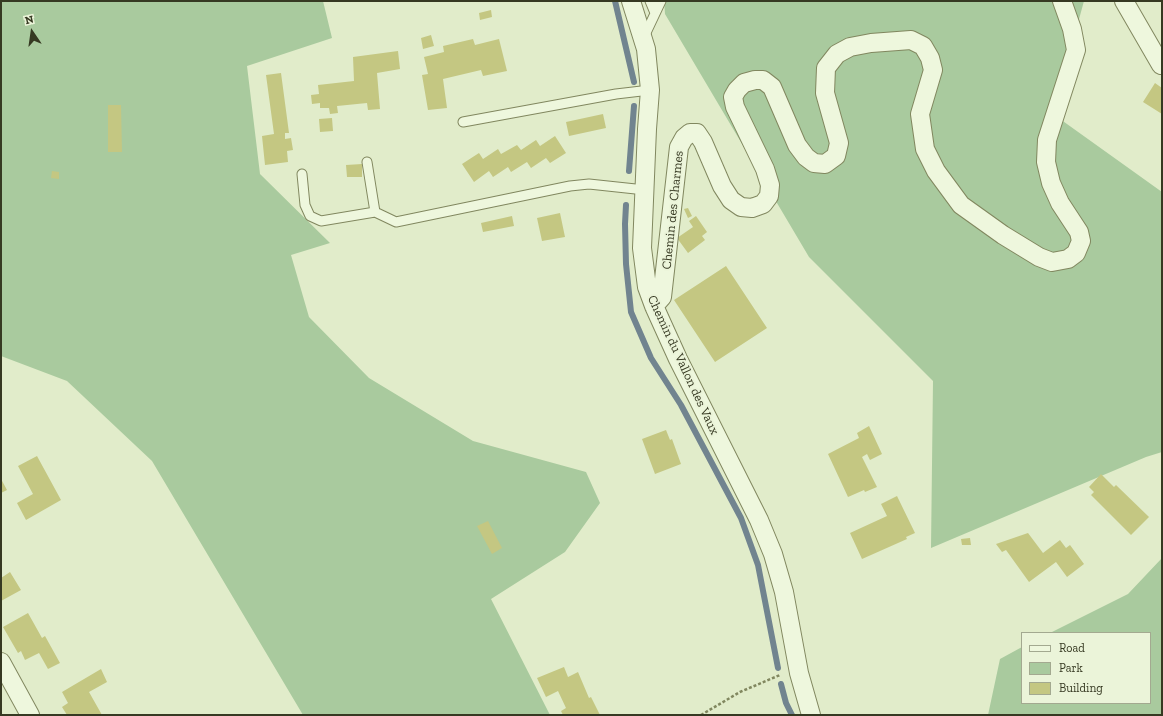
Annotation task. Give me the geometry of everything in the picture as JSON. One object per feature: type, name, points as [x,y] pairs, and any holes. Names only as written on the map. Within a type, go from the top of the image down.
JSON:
[{"type":"street","name":"Chemin du Vallon des Vaux","points":[[631,1],[646,49],[650,90],[642,248],[647,287],[654,306],[764,534],[784,592],[799,673],[811,715]]},
{"type":"street","name":"Chemin des Charmes","points":[[654,306],[662,297],[679,146],[684,138],[690,133],[697,133],[704,142],[722,186],[731,200],[741,207],[752,208],[763,204],[769,196],[770,185],[765,169],[735,107],[733,97],[737,90],[744,83],[755,80],[764,80],[772,87],[797,145],[806,157],[814,163],[825,164],[836,156],[839,143],[825,93],[826,68],[837,54],[850,47],[871,42],[911,40],[922,46],[930,58],[933,70],[920,114],[924,149],[936,171],[961,205],[1003,235],[1038,257],[1052,262],[1068,259],[1076,253],[1081,241],[1079,232],[1060,203],[1051,183],[1046,162],[1047,140],[1076,50],[1072,29],[1062,1]]},
{"type":"street","points":[[1124,1],[1162,65]]},
{"type":"street","points":[[1,662],[30,715]]},
{"type":"lane","points":[[650,1],[655,13]]},
{"type":"lane","points":[[643,38],[661,1]]},
{"type":"lane","points":[[463,122],[616,94],[650,90]]},
{"type":"lane","points":[[367,162],[375,212]]},
{"type":"lane","points":[[302,174],[305,205],[310,216],[321,221],[375,212],[396,222],[570,186],[589,184],[644,190]]},
{"type":"path","points":[[701,715],[740,692],[774,676],[799,673]]},
{"type":"green space","points":[[1,1],[323,1],[332,38],[247,66],[260,174],[330,243],[291,255],[309,317],[369,378],[473,441],[586,472],[600,503],[565,552],[491,599],[550,715],[303,715],[152,461],[67,381],[1,356]]},
{"type":"green space","points":[[664,1],[1084,1],[1053,114],[1162,192],[1162,452],[1146,457],[931,548],[933,381],[809,257],[665,14]]},
{"type":"green space","points":[[1162,558],[1162,715],[988,715],[1000,659],[1021,648],[1021,704],[1151,704],[1151,632],[1052,632],[1128,594]]},
{"type":"building","points":[[491,10],[492,17],[480,20],[479,13]]},
{"type":"building","points":[[431,35],[434,46],[423,49],[421,38]]},
{"type":"building","points":[[473,39],[475,45],[499,39],[507,71],[483,76],[481,70],[443,79],[447,108],[428,110],[422,75],[428,74],[424,57],[444,52],[443,46]]},
{"type":"building","points":[[398,51],[400,69],[377,73],[380,109],[368,110],[367,103],[337,106],[338,113],[330,114],[329,108],[320,108],[320,103],[312,104],[311,95],[319,94],[318,85],[354,81],[353,57]]},
{"type":"building","points":[[281,73],[289,133],[285,133],[285,139],[291,138],[293,150],[287,151],[288,162],[265,165],[262,136],[274,134],[266,75]]},
{"type":"building","points":[[1155,83],[1162,88],[1162,114],[1143,102]]},
{"type":"building","points":[[108,105],[121,105],[122,152],[108,152]]},
{"type":"building","points":[[603,114],[606,128],[569,136],[566,122]]},
{"type":"building","points":[[332,118],[333,131],[320,132],[319,119]]},
{"type":"building","points":[[555,136],[566,153],[550,163],[546,158],[531,168],[527,162],[511,172],[508,167],[493,177],[489,171],[474,182],[462,164],[479,153],[483,159],[498,149],[501,154],[517,145],[521,150],[536,140],[540,146]]},
{"type":"building","points":[[362,164],[362,177],[347,177],[346,165]]},
{"type":"building","points":[[52,171],[59,172],[59,179],[51,178]]},
{"type":"building","points":[[688,208],[692,216],[688,218],[684,209]]},
{"type":"building","points":[[560,213],[565,237],[542,241],[537,218]]},
{"type":"building","points":[[512,216],[514,226],[483,232],[481,223]]},
{"type":"building","points":[[696,216],[707,232],[702,236],[705,240],[688,253],[677,238],[693,227],[689,221]]},
{"type":"building","points":[[726,266],[767,328],[715,362],[674,300]]},
{"type":"building","points":[[869,426],[882,454],[870,460],[867,454],[862,457],[877,487],[865,492],[864,490],[848,497],[828,454],[859,438],[857,433]]},
{"type":"building","points":[[666,430],[670,440],[672,439],[681,464],[655,474],[642,439]]},
{"type":"building","points":[[37,456],[61,500],[26,520],[17,503],[33,494],[18,466]]},
{"type":"building","points":[[1101,474],[1114,487],[1116,485],[1149,517],[1131,535],[1091,495],[1094,492],[1089,487]]},
{"type":"building","points":[[1,479],[7,490],[1,493]]},
{"type":"building","points":[[897,496],[915,533],[906,537],[907,539],[862,559],[850,533],[887,516],[881,504]]},
{"type":"building","points":[[488,521],[502,548],[492,554],[477,526]]},
{"type":"building","points":[[1028,533],[1043,553],[1060,540],[1066,548],[1070,545],[1084,564],[1067,577],[1056,562],[1029,582],[1006,550],[1002,552],[996,544]]},
{"type":"building","points":[[970,538],[971,545],[962,545],[961,539]]},
{"type":"building","points":[[10,572],[21,590],[1,601],[1,578]]},
{"type":"building","points":[[28,613],[42,638],[45,636],[60,663],[48,669],[39,653],[25,660],[21,651],[18,653],[3,627]]},
{"type":"building","points":[[564,667],[568,677],[578,672],[589,698],[591,697],[600,715],[563,715],[561,711],[566,708],[558,691],[546,697],[537,678]]},
{"type":"building","points":[[101,669],[107,682],[89,692],[102,715],[67,715],[62,707],[68,703],[62,692]]},
{"type":"waterway","points":[[615,1],[634,82]]},
{"type":"waterway","points":[[629,171],[634,106]]},
{"type":"waterway","points":[[626,205],[626,264],[631,312],[651,358],[681,405],[741,518],[758,565],[778,668]]},
{"type":"waterway","points":[[781,684],[786,703],[792,715]]}]
